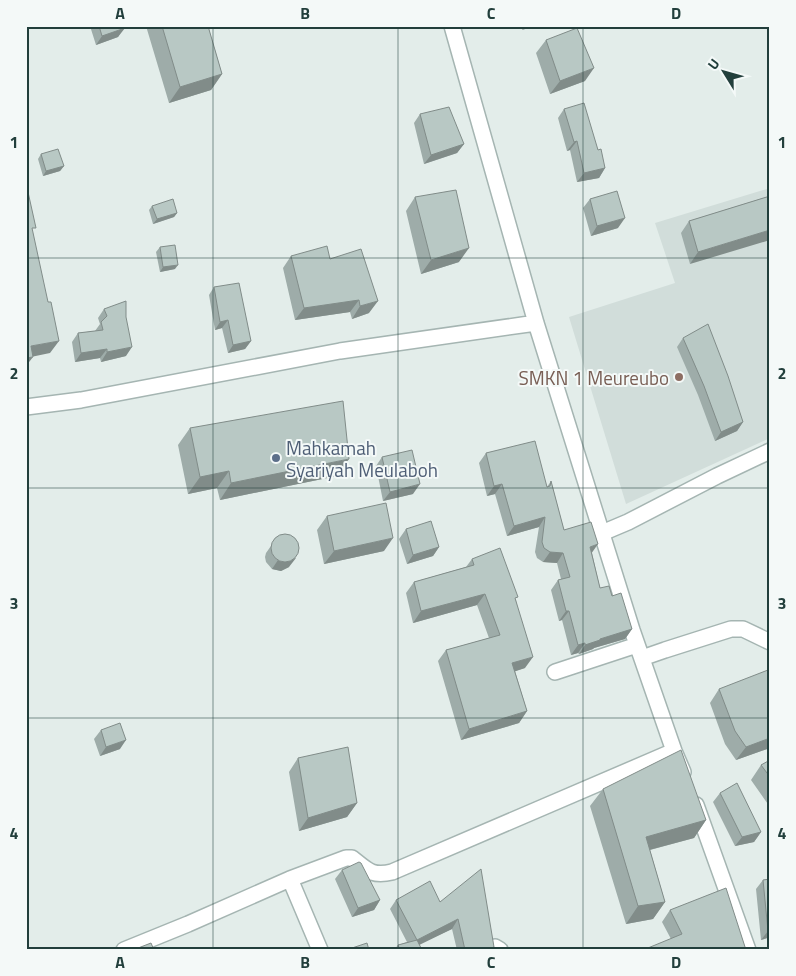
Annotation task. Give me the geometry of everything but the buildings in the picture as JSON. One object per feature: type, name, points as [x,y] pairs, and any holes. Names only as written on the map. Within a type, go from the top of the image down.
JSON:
[{"type":"street","points":[[452,26],[536,323],[674,750],[689,785],[748,950]]},
{"type":"street","points":[[26,407],[81,400],[340,352],[536,323]]},
{"type":"street","points":[[605,532],[770,451]]},
{"type":"street","points":[[555,672],[664,650],[737,628],[753,633],[770,642]]},
{"type":"street","points":[[124,950],[188,924],[290,878],[349,858],[352,858],[373,873],[392,872],[674,750]]},
{"type":"street","points":[[290,878],[320,950]]},
{"type":"shaded area","name":"SMKN 1 Meureubo","points":[[770,188],[770,438],[626,504],[569,317],[675,283],[655,223]]},
{"type":"place","name":"SMKN 1 Meureubo","points":[[679,377]]},
{"type":"place","name":"Mahkamah Syariyah Meulaboh","points":[[276,458]]}]
